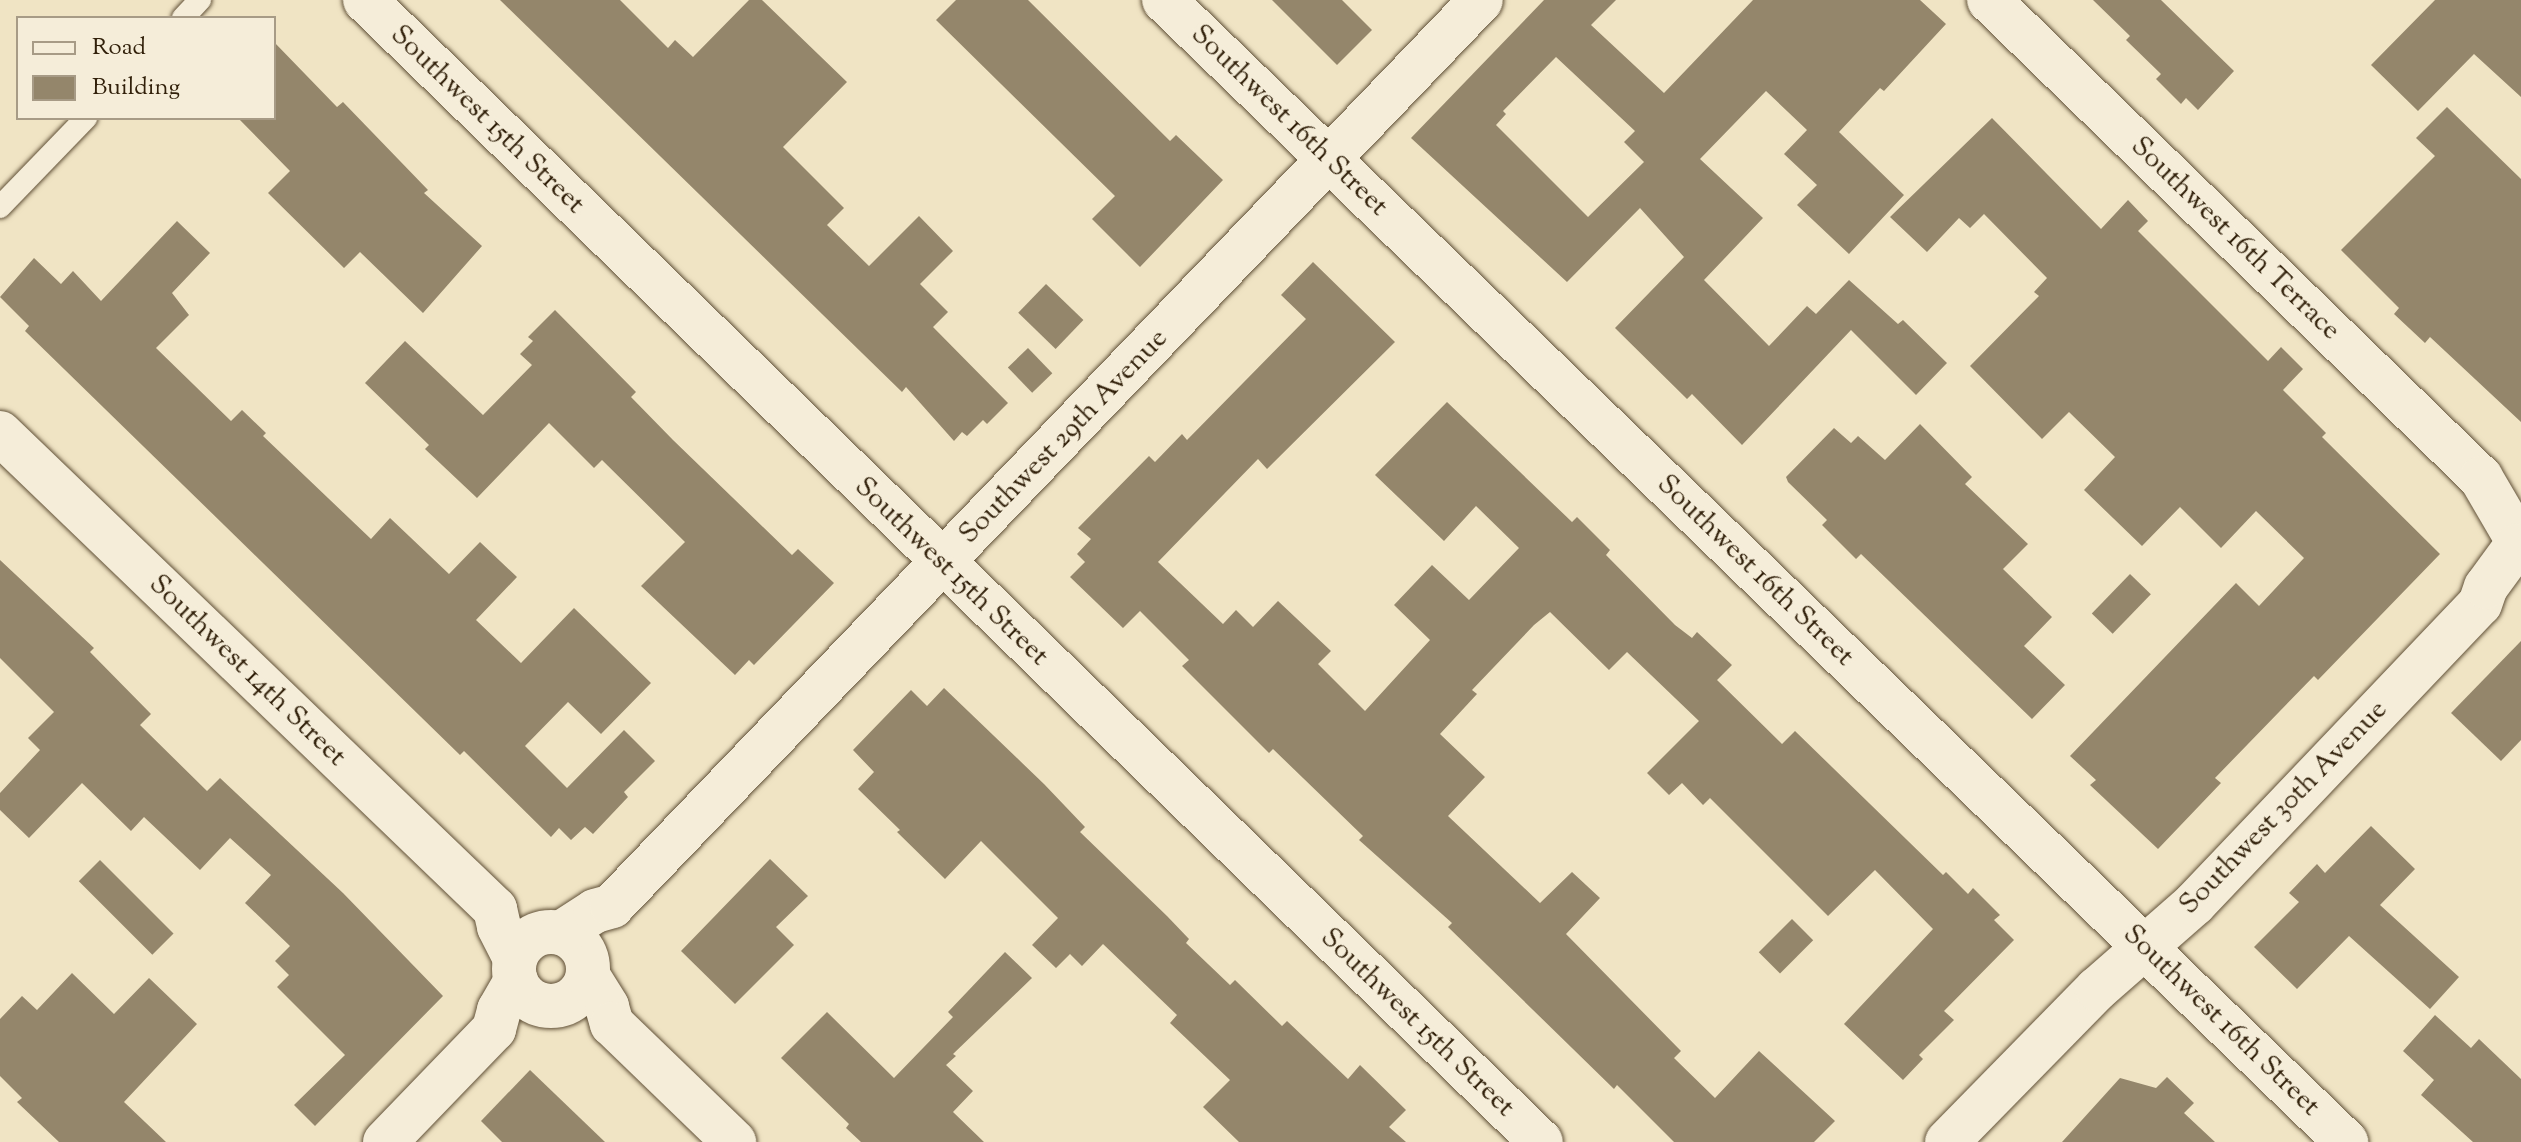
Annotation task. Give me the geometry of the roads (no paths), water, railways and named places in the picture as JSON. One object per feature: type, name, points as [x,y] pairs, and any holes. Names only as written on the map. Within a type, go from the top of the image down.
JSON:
[{"type":"street","name":"Southwest 15th Street","points":[[365,0],[1541,1142]]},
{"type":"street","name":"Southwest 16th Street","points":[[1164,0],[2346,1142]]},
{"type":"street","name":"Southwest 29th Avenue","points":[[385,1142],[494,1029],[499,1010],[551,968],[595,911],[612,906],[1330,161],[1481,0]]},
{"type":"street","name":"Southwest 16th Terrace","points":[[1989,0],[2481,478],[2519,540]]},
{"type":"street","name":"Southwest 14th Street","points":[[0,433],[495,909],[514,912],[551,968],[596,1021],[612,1024],[734,1142]]},
{"type":"street","name":"Southwest 30th Avenue","points":[[1947,1142],[2097,989],[2205,892],[2480,604],[2497,599],[2519,540]]},
{"type":"lane","points":[[185,16],[200,0]]},
{"type":"lane","points":[[0,207],[84,120]]}]
